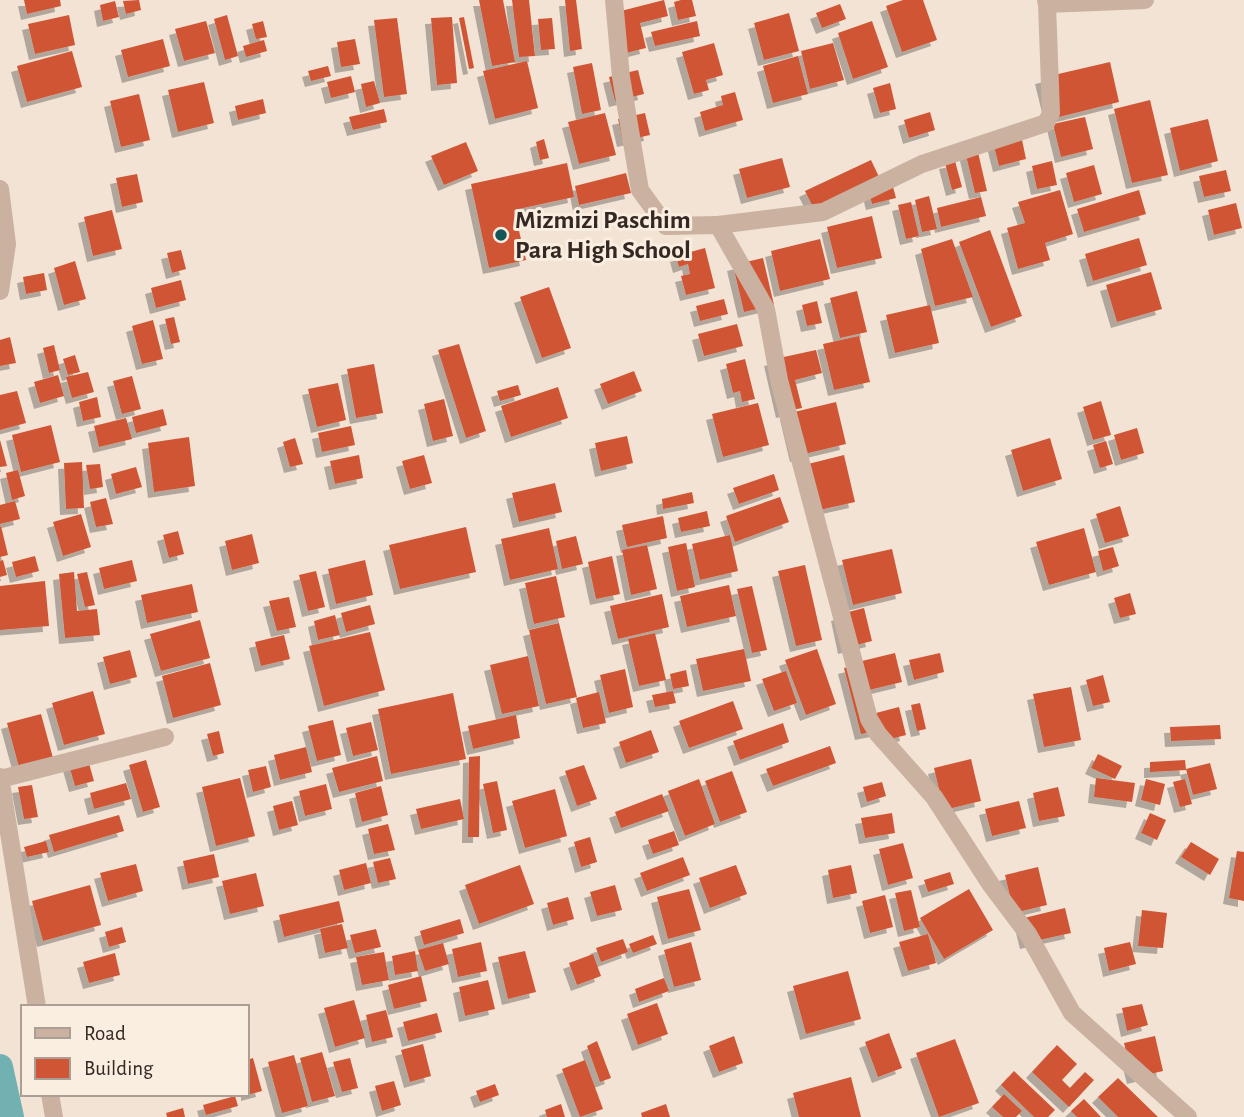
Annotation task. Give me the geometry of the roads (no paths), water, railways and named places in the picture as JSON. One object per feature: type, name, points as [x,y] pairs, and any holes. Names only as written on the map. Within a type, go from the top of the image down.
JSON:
[{"type":"street","points":[[614,0],[621,77],[640,190],[666,226],[718,225],[823,212],[922,164],[1046,123],[1051,113],[1046,2],[1145,0]]},
{"type":"street","points":[[0,189],[7,244],[0,291]]},
{"type":"street","points":[[718,225],[766,309],[779,380],[869,719],[878,734],[934,797],[991,885],[1028,934],[1072,1013],[1188,1117]]},
{"type":"street","points":[[37,1005],[5,857],[0,778],[165,737]]},
{"type":"street","points":[[50,1096],[54,1117]]},
{"type":"waterway","points":[[0,1067],[11,1117]]},
{"type":"place","name":"Mizmizi Paschim Para High School","points":[[501,235]]}]
